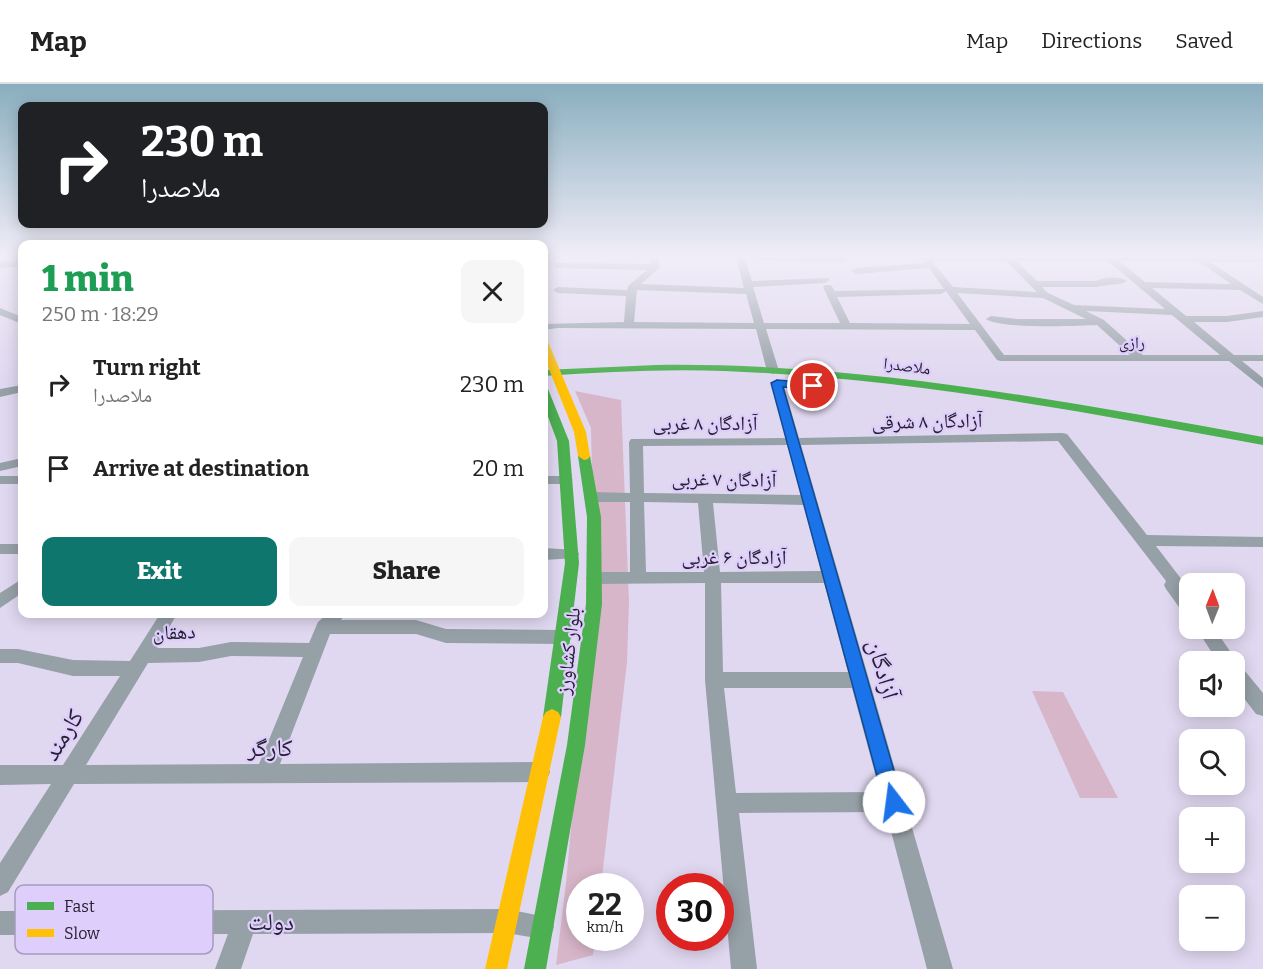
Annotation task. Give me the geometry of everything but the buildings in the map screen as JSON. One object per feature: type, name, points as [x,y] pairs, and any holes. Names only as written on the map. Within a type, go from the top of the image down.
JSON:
[{"type":"main road","name":"بلوار کشاورز","points":[[534,969],[576,745],[594,604],[594,517],[580,432],[553,376],[548,359]]},
{"type":"main road","name":"ملاصدرا","points":[[553,376],[668,380],[775,377],[869,378],[1031,399],[1263,441]]},
{"type":"main road","name":"ملاصدرا","points":[[775,377],[849,389],[1034,411],[1263,453]]},
{"type":"main road","name":"بلوار کشاورز","points":[[496,969],[553,714],[571,555],[563,441],[548,402]]},
{"type":"street","points":[[629,325],[631,298]]},
{"type":"street","name":"آزادگان","points":[[751,298],[940,969]]},
{"type":"street","points":[[833,298],[846,326]]},
{"type":"street","points":[[953,298],[977,327]]},
{"type":"street","points":[[1052,298],[1100,322],[1140,358]]},
{"type":"street","points":[[1158,298],[1263,384]]},
{"type":"street","points":[[1071,308],[1175,312]]},
{"type":"street","points":[[0,311],[18,319]]},
{"type":"street","points":[[1185,319],[1227,319],[1263,314]]},
{"type":"street","points":[[991,319],[1018,322],[1100,322]]},
{"type":"street","points":[[548,326],[977,327]]},
{"type":"street","name":"رازی","points":[[977,327],[1000,358],[1263,358]]},
{"type":"street","points":[[0,393],[18,390]]},
{"type":"street","name":"آزادگان ۸ شرقی","points":[[793,442],[1062,437],[1144,540]]},
{"type":"street","name":"آزادگان ۸ غربی","points":[[637,497],[636,442],[793,442]]},
{"type":"street","points":[[0,467],[18,463]]},
{"type":"street","points":[[0,480],[18,480]]},
{"type":"street","points":[[548,480],[566,480]]},
{"type":"street","name":"آزادگان ۷ غربی","points":[[591,497],[809,500]]},
{"type":"street","points":[[637,497],[638,578]]},
{"type":"street","points":[[705,498],[713,578],[714,681],[744,969]]},
{"type":"street","points":[[1144,540],[1263,542]]},
{"type":"street","points":[[1144,540],[1174,580],[1172,585],[1179,594]]},
{"type":"street","points":[[0,549],[18,549]]},
{"type":"street","points":[[548,554],[571,555]]},
{"type":"street","name":"آزادگان ۶ غربی","points":[[594,578],[831,577]]},
{"type":"street","points":[[0,602],[18,588]]},
{"type":"street","name":"کارمند","points":[[0,884],[166,618]]},
{"type":"street","points":[[266,773],[315,650],[331,620],[416,627],[446,636],[562,637]]},
{"type":"street","name":"دهقان","points":[[0,656],[18,656],[74,668],[199,655],[231,649],[315,650]]},
{"type":"street","points":[[714,681],[860,680]]},
{"type":"street","points":[[1245,684],[1263,708]]},
{"type":"street","name":"کارگر","points":[[0,775],[540,772]]},
{"type":"street","points":[[727,803],[894,802]]},
{"type":"street","name":"دولت","points":[[213,922],[507,921],[542,927]]},
{"type":"street","points":[[228,969],[245,922]]},
{"type":"shaded area","points":[[575,391],[621,400],[629,602],[627,662],[603,873],[567,873],[594,578],[591,428]]},
{"type":"shaded area","points":[[1032,691],[1063,692],[1118,798],[1080,798]]},
{"type":"shaded area","points":[[566,883],[566,951],[593,951],[593,955],[556,965]]},
{"type":"traffic: fast","points":[[548,373],[701,367],[860,377],[995,395],[1263,441]]},
{"type":"traffic: fast","points":[[548,402],[563,441],[572,563],[552,717]]},
{"type":"traffic: fast","points":[[535,969],[576,745],[594,604],[594,517],[584,456]]},
{"type":"traffic: slow","points":[[548,354],[580,432],[584,456]]},
{"type":"traffic: slow","points":[[496,969],[552,717]]},
{"type":"route","points":[[813,386],[777,383],[894,802]]}]
